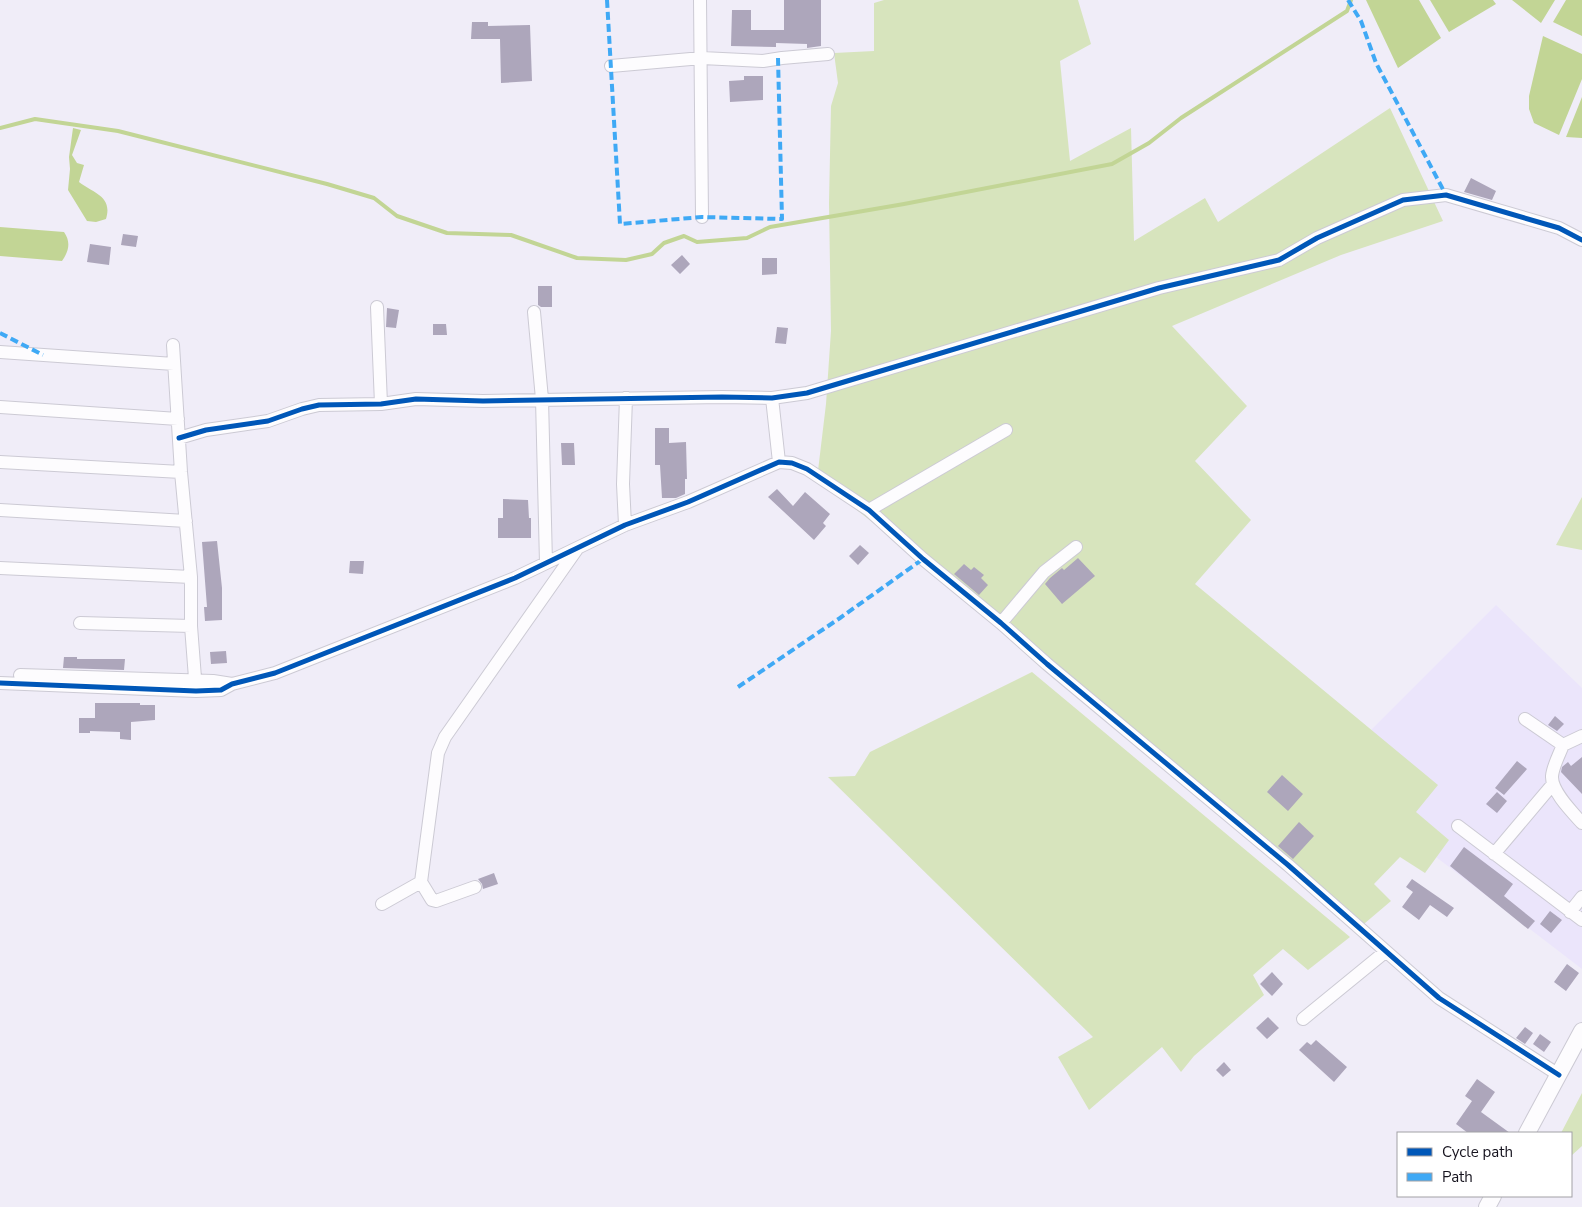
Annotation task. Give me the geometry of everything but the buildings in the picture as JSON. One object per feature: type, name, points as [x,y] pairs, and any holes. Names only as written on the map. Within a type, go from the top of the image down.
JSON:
[{"type":"main road","points":[[1528,1132],[1582,1031]]},
{"type":"street","points":[[700,0],[702,217]]},
{"type":"street","points":[[611,66],[702,58],[763,61],[828,54]]},
{"type":"street","points":[[179,438],[211,428],[268,421],[302,408],[319,405],[382,404],[416,399],[482,401],[626,398],[772,398],[816,391],[1159,288],[1279,260],[1317,238],[1403,200],[1446,195],[1559,228],[1582,240]]},
{"type":"street","points":[[377,307],[382,404]]},
{"type":"street","points":[[534,312],[542,399],[546,563]]},
{"type":"street","points":[[173,345],[181,472],[192,577],[191,626],[195,686]]},
{"type":"street","points":[[0,352],[174,364]]},
{"type":"street","points":[[625,525],[623,484],[626,398]]},
{"type":"street","points":[[772,398],[779,462]]},
{"type":"street","points":[[0,407],[178,419]]},
{"type":"street","points":[[870,510],[1006,430]]},
{"type":"street","points":[[0,462],[181,472]]},
{"type":"street","points":[[0,683],[195,686],[213,681],[232,684],[275,673],[515,578],[625,525],[688,502],[779,462],[792,463],[830,482],[870,510],[923,559],[1288,865],[1439,998],[1559,1075]]},
{"type":"street","points":[[0,510],[186,521]]},
{"type":"street","points":[[1001,623],[1044,572],[1076,547]]},
{"type":"street","points":[[475,887],[436,902],[432,900],[421,882],[438,753],[445,736],[577,549]]},
{"type":"street","points":[[0,568],[192,577]]},
{"type":"street","points":[[80,623],[191,626]]},
{"type":"street","points":[[0,675],[195,686]]},
{"type":"street","points":[[1525,719],[1563,746]]},
{"type":"street","points":[[1582,736],[1563,746],[1552,775],[1553,784],[1562,799],[1582,822]]},
{"type":"street","points":[[1494,854],[1553,784]]},
{"type":"street","points":[[1458,826],[1582,920]]},
{"type":"street","points":[[382,904],[421,882]]},
{"type":"street","points":[[1570,912],[1582,897]]},
{"type":"street","points":[[1303,1019],[1385,952]]},
{"type":"shaded area","points":[[884,0],[1078,0],[1091,44],[1060,61],[1070,161],[1131,128],[1134,241],[1205,198],[1218,222],[1390,108],[1443,221],[1341,255],[1172,326],[1247,406],[1195,461],[1251,520],[1195,584],[1438,785],[1416,812],[1449,840],[1425,873],[1400,857],[1374,884],[1391,901],[1358,929],[935,571],[817,479],[826,404],[831,331],[829,203],[831,106],[838,83],[834,53],[874,51],[874,3]]},
{"type":"shaded area","points":[[1366,0],[1419,0],[1441,38],[1398,68]]},
{"type":"shaded area","points":[[1430,0],[1493,0],[1496,4],[1449,32]]},
{"type":"shaded area","points":[[1512,0],[1555,0],[1541,23]]},
{"type":"shaded area","points":[[1566,0],[1582,0],[1582,36],[1553,22]]},
{"type":"shaded area","points":[[1543,36],[1582,54],[1582,79],[1559,135],[1534,123],[1529,109],[1529,96]]},
{"type":"shaded area","points":[[1582,97],[1582,138],[1566,137]]},
{"type":"shaded area","points":[[73,128],[81,130],[72,155],[77,163],[84,165],[79,182],[96,192],[104,200],[107,205],[106,219],[96,222],[87,221],[68,190],[69,157]]},
{"type":"shaded area","points":[[0,227],[64,232],[68,243],[66,254],[62,261],[0,256]]},
{"type":"shaded area","points":[[1582,497],[1582,550],[1556,545]]},
{"type":"shaded area","points":[[1496,605],[1582,688],[1582,969],[1436,857],[1449,840],[1415,812],[1371,730]]},
{"type":"shaded area","points":[[1032,672],[1350,937],[1308,970],[1283,949],[1253,975],[1264,995],[1194,1056],[1181,1072],[1162,1047],[1089,1110],[1058,1057],[1093,1037],[828,777],[855,776],[870,752]]},
{"type":"shaded area","points":[[1582,1093],[1582,1146],[1572,1155],[1572,1132],[1562,1132]]},
{"type":"waterway","points":[[0,128],[35,119],[118,131],[327,184],[374,198],[397,216],[447,233],[511,235],[577,258],[626,260],[652,254],[664,243],[684,236],[697,242],[747,238],[770,227],[904,204],[1112,164],[1149,143],[1181,118],[1347,11],[1351,0]]},
{"type":"marked path","points":[[607,0],[620,224],[702,217],[782,219],[778,58]]},
{"type":"marked path","points":[[1348,0],[1361,21],[1376,63],[1446,195]]},
{"type":"marked path","points":[[0,333],[43,355]]},
{"type":"marked path","points":[[738,687],[923,559]]},
{"type":"cycle path","points":[[179,438],[206,430],[268,421],[319,405],[381,404],[416,399],[483,401],[722,397],[772,398],[807,393],[1159,288],[1279,260],[1317,238],[1403,200],[1446,195],[1559,228],[1582,240]]},
{"type":"cycle path","points":[[0,683],[196,691],[221,690],[232,684],[275,673],[515,578],[625,525],[688,502],[779,462],[792,463],[807,469],[869,510],[923,559],[1288,865],[1439,998],[1559,1075]]}]
